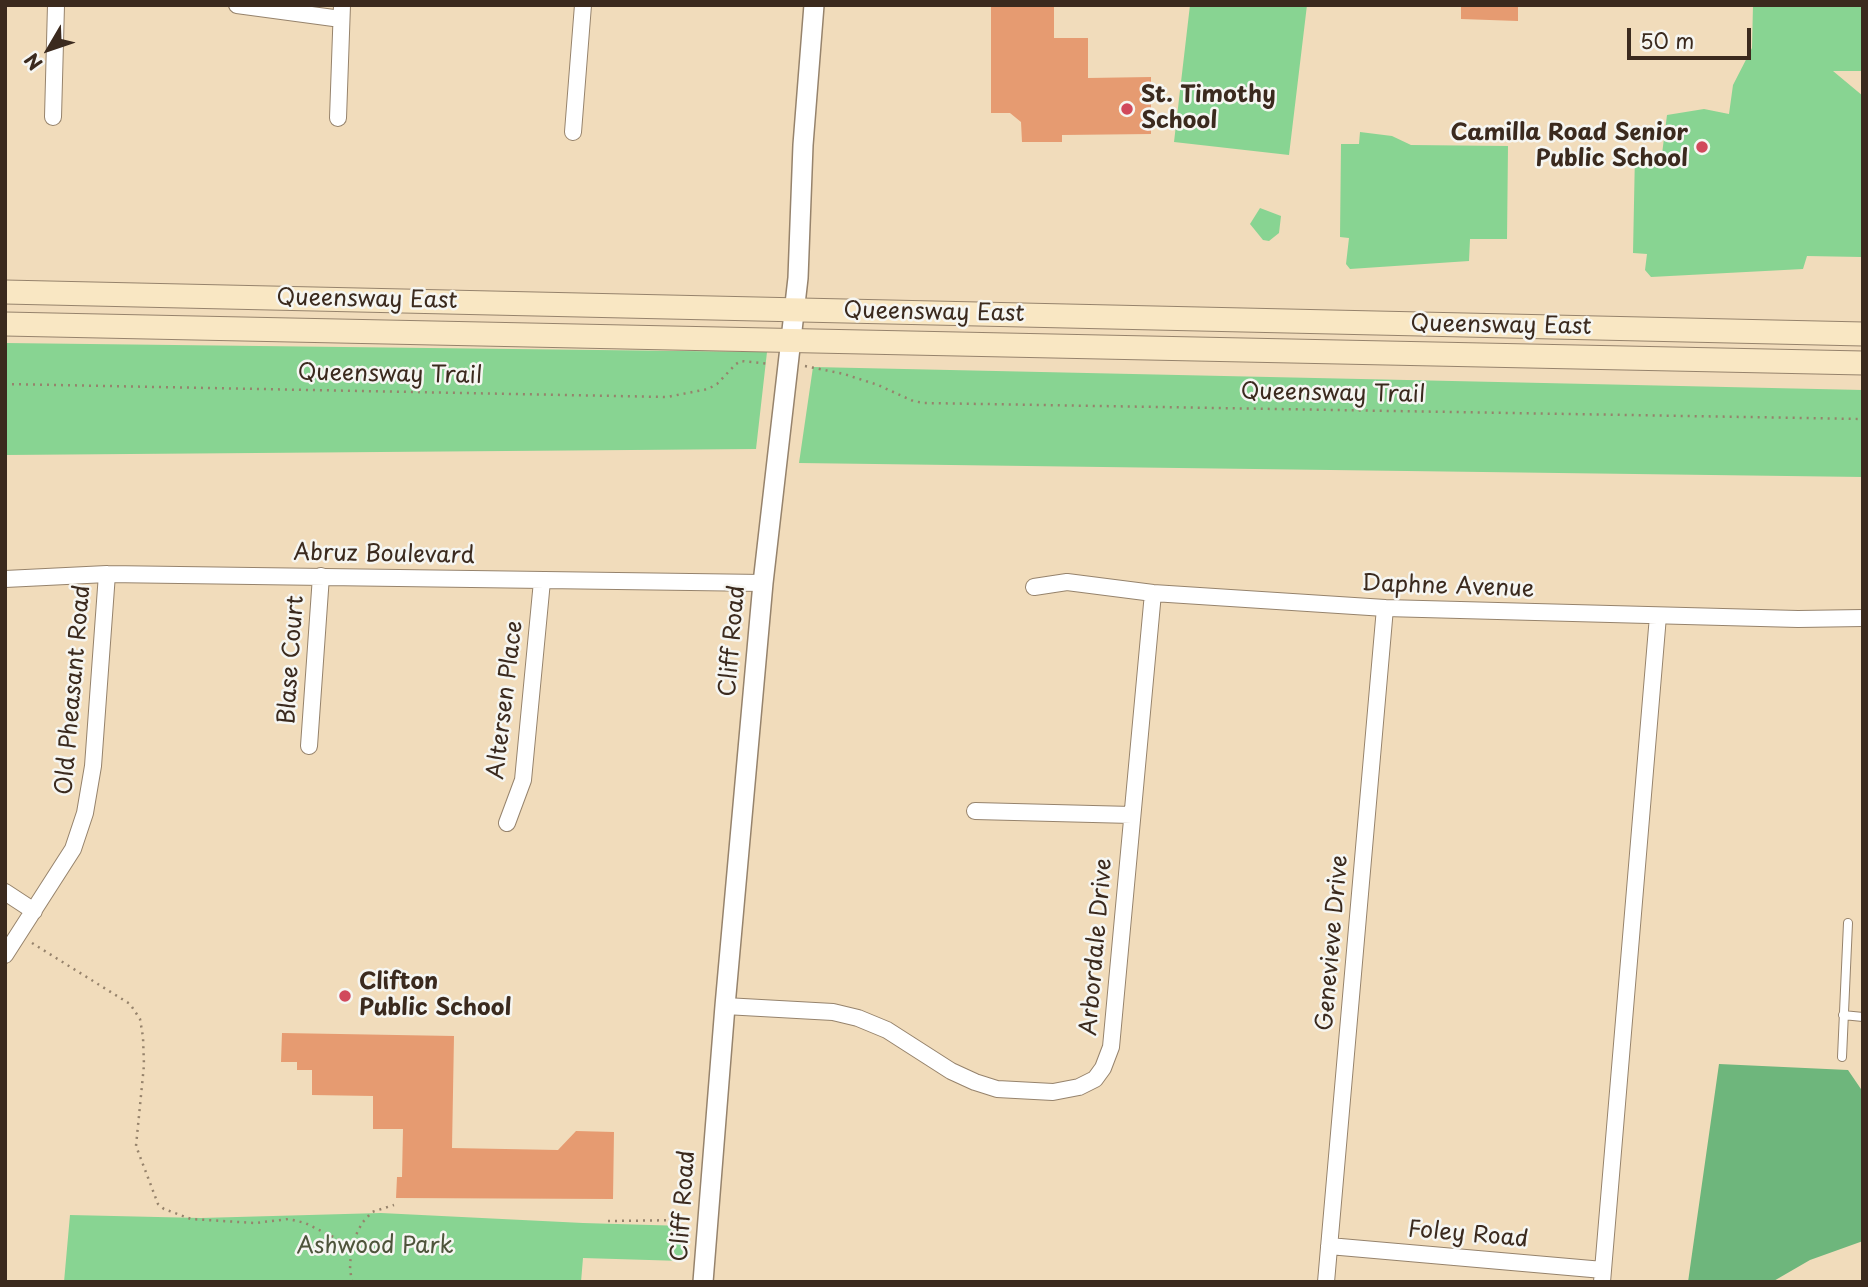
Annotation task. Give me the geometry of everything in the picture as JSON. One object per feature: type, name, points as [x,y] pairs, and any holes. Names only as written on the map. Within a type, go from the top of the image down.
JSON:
[{"type":"main road","name":"Queensway East","points":[[5,292],[1863,334]]},
{"type":"main road","name":"Queensway East","points":[[5,324],[1863,363]]},
{"type":"street","points":[[53,117],[56,5]]},
{"type":"street","points":[[237,5],[342,12],[338,118]]},
{"type":"street","points":[[573,132],[583,5]]},
{"type":"street","name":"Cliff Road","points":[[703,1282],[763,583],[799,267],[803,145],[814,5]]},
{"type":"street","name":"Abruz Boulevard","points":[[5,579],[107,574],[763,583]]},
{"type":"street","name":"Old Pheasant Road","points":[[5,955],[73,849],[85,813],[93,766],[107,574]]},
{"type":"street","name":"Blase Court","points":[[309,746],[321,576]]},
{"type":"street","name":"Altersen Place","points":[[507,823],[523,780],[542,580]]},
{"type":"street","name":"Daphne Avenue","points":[[1034,587],[1067,582],[1153,593],[1385,608],[1798,619],[1863,618]]},
{"type":"street","name":"Arbordale Drive","points":[[725,1006],[833,1012],[858,1018],[887,1030],[951,1071],[997,1089],[1053,1092],[1079,1087],[1095,1079],[1103,1068],[1111,1047],[1153,593]]},
{"type":"street","name":"Genevieve Drive","points":[[1326,1282],[1385,608]]},
{"type":"street","points":[[1602,1276],[1658,616]]},
{"type":"street","points":[[975,811],[1132,815]]},
{"type":"street","points":[[5,892],[34,911]]},
{"type":"street","name":"Foley Road","points":[[1329,1246],[1602,1276]]},
{"type":"lane","points":[[1842,1057],[1848,923]]},
{"type":"lane","points":[[1843,1015],[1863,1017]]},
{"type":"path","name":"Queensway Trail","points":[[5,384],[667,397],[708,389],[741,361],[762,364]]},
{"type":"path","name":"Queensway Trail","points":[[810,366],[844,374],[878,385],[913,401],[924,402],[1863,419]]},
{"type":"path","points":[[18,934],[130,1004],[140,1019],[144,1065],[136,1146],[158,1204],[191,1219],[255,1223],[289,1219],[305,1223],[352,1246]]},
{"type":"path","points":[[352,1282],[352,1246],[362,1223],[372,1212],[394,1205]]},
{"type":"path","points":[[608,1221],[708,1220]]},
{"type":"green space","points":[[1190,5],[1307,5],[1289,155],[1174,142]]},
{"type":"green space","points":[[1753,5],[1863,5],[1863,71],[1833,71],[1863,96],[1861,257],[1807,256],[1803,269],[1651,277],[1645,270],[1647,254],[1633,253],[1635,153],[1662,154],[1667,115],[1704,109],[1729,114],[1733,85],[1752,48]]},
{"type":"green space","points":[[1360,132],[1392,136],[1411,145],[1508,146],[1507,239],[1470,239],[1469,261],[1350,269],[1346,264],[1349,238],[1340,237],[1341,144],[1359,144]]},
{"type":"green space","points":[[1260,208],[1281,216],[1279,233],[1269,241],[1263,240],[1250,224]]},
{"type":"green space","points":[[5,343],[767,352],[756,449],[5,455]]},
{"type":"green space","points":[[813,367],[1863,390],[1863,477],[799,463]]},
{"type":"green space","points":[[1719,1064],[1848,1070],[1863,1092],[1863,1241],[1810,1260],[1772,1282],[1688,1282]]},
{"type":"green space","name":"Ashwood Park","points":[[381,1213],[685,1226],[682,1261],[583,1258],[581,1282],[64,1282],[70,1215],[201,1218]]},
{"type":"building","points":[[991,5],[1054,5],[1054,38],[1088,38],[1088,78],[1151,77],[1151,134],[1062,135],[1062,142],[1022,142],[1021,122],[1010,113],[991,113]]},
{"type":"building","points":[[1461,5],[1518,5],[1518,21],[1461,19]]},
{"type":"building","points":[[282,1033],[454,1036],[452,1148],[558,1150],[576,1131],[614,1132],[613,1199],[396,1198],[397,1177],[402,1177],[403,1129],[373,1129],[373,1096],[312,1095],[312,1070],[297,1070],[297,1062],[281,1062]]},
{"type":"place","name":"St. Timothy School","points":[[1127,109]]},
{"type":"place","name":"Camilla Road Senior Public School","points":[[1702,147]]},
{"type":"place","name":"Clifton Public School","points":[[345,996]]}]
